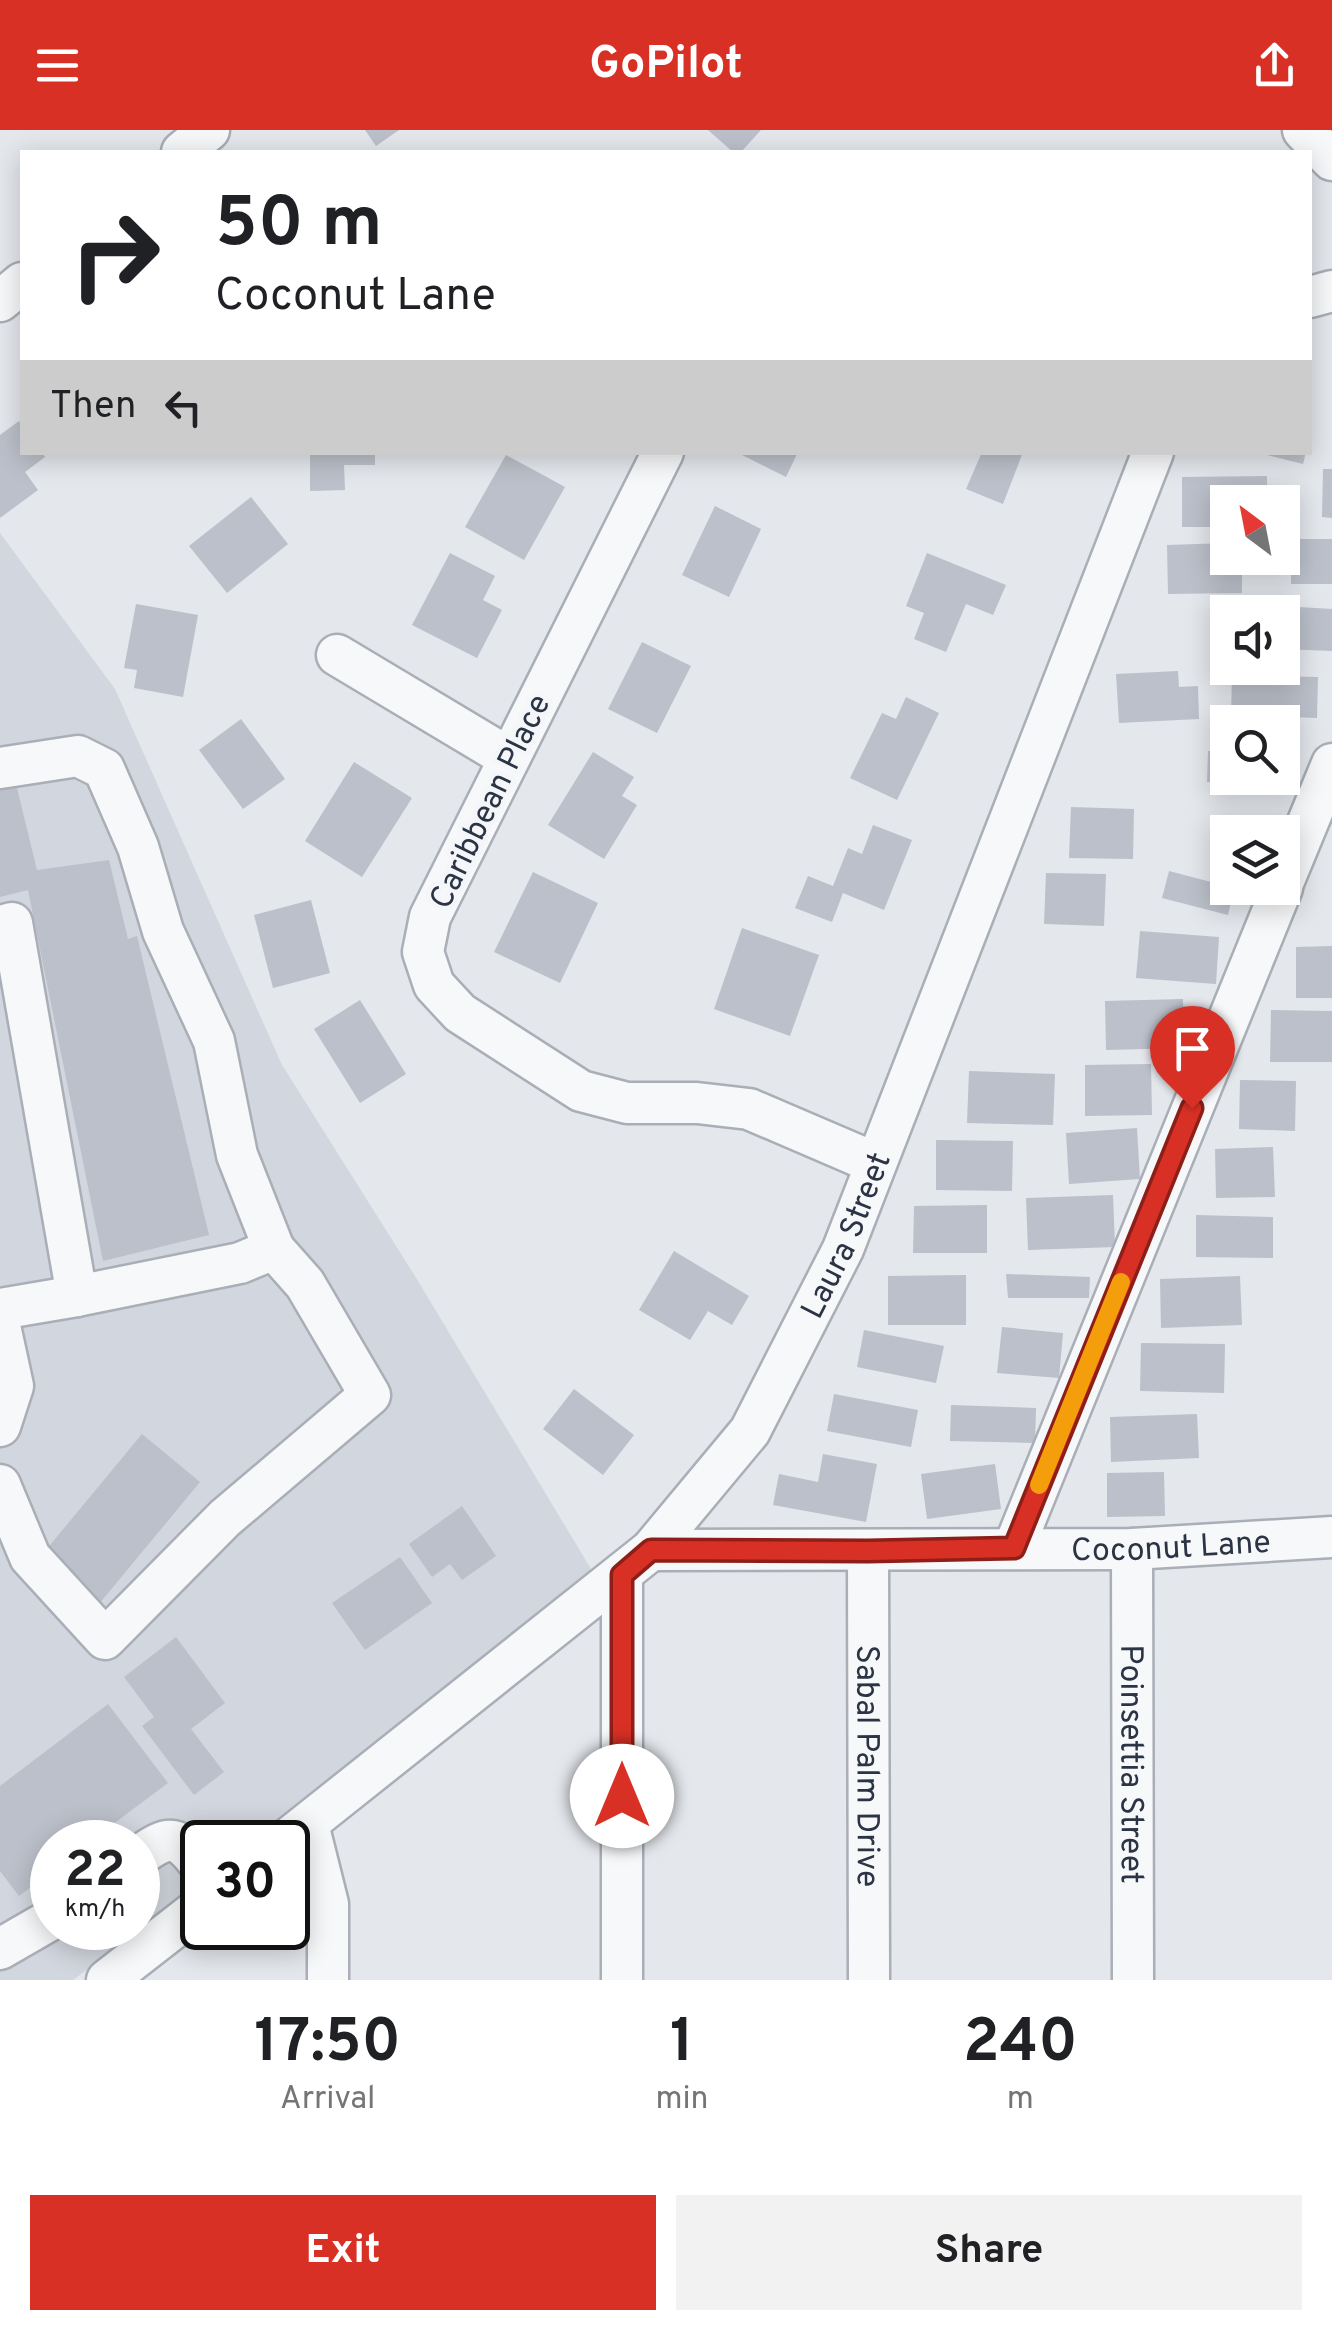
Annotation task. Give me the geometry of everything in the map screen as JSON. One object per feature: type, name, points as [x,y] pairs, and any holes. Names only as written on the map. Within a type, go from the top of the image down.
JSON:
[{"type":"street","points":[[185,150],[210,130]]},
{"type":"street","points":[[1303,130],[1332,160]]},
{"type":"street","points":[[0,301],[20,285]]},
{"type":"street","name":"Caribbean Place","points":[[661,455],[430,917],[424,952],[434,986],[460,1012],[582,1091],[626,1103],[697,1103],[749,1109],[875,1163]]},
{"type":"street","name":"Laura Street","points":[[310,1823],[636,1563],[750,1431],[843,1249],[1152,455]]},
{"type":"street","points":[[337,655],[509,758]]},
{"type":"street","points":[[0,768],[78,756],[104,769],[138,847],[164,932],[214,1041],[237,1155],[274,1249],[305,1284],[370,1395],[225,1518],[105,1639],[30,1557],[0,1486]]},
{"type":"street","points":[[1300,842],[1332,764]]},
{"type":"street","points":[[1014,1548],[1274,905]]},
{"type":"street","points":[[0,926],[12,923],[77,1296]]},
{"type":"street","points":[[0,1309],[240,1263],[274,1249]]},
{"type":"street","points":[[0,1326],[13,1386],[0,1426]]},
{"type":"street","name":"Coconut Lane","points":[[636,1563],[868,1551],[1132,1549],[1332,1537]]},
{"type":"street","name":"Poinsettia Street","points":[[1132,1549],[1133,1980]]},
{"type":"street","name":"Sabal Palm Drive","points":[[868,1551],[868,1980]]},
{"type":"street","points":[[622,1980],[636,1563]]},
{"type":"street","points":[[310,1865],[328,1904],[328,1980]]},
{"type":"street","points":[[107,1980],[180,1923]]},
{"type":"street","points":[[0,1949],[30,1932]]},
{"type":"shaded area","points":[[0,533],[115,689],[282,1065],[415,1276],[594,1574],[300,1808],[288,1810],[289,1817],[285,1820],[180,1820],[180,1900],[160,1915],[160,1820],[30,1820],[30,1950],[113,1950],[73,1980],[0,1980]]},
{"type":"building","points":[[365,130],[399,130],[376,146]]},
{"type":"building","points":[[708,130],[761,130],[743,150],[731,150]]},
{"type":"building","points":[[19,421],[20,455],[45,457],[25,472],[38,490],[0,518],[0,435]]},
{"type":"building","points":[[310,455],[375,455],[375,465],[344,465],[345,490],[310,491]]},
{"type":"building","points":[[506,455],[565,487],[524,560],[465,527]]},
{"type":"building","points":[[742,455],[797,455],[786,477]]},
{"type":"building","points":[[981,455],[1022,455],[1003,504],[966,489]]},
{"type":"building","points":[[1267,455],[1305,455],[1303,464]]},
{"type":"building","points":[[1323,469],[1332,469],[1332,518],[1322,517]]},
{"type":"building","points":[[1267,476],[1267,485],[1210,485],[1210,527],[1182,527],[1182,477]]},
{"type":"building","points":[[251,497],[288,544],[227,593],[189,546]]},
{"type":"building","points":[[715,506],[761,529],[729,597],[682,575]]},
{"type":"building","points":[[1300,539],[1332,539],[1332,584],[1291,584],[1291,575],[1300,575]]},
{"type":"building","points":[[1210,544],[1210,575],[1242,575],[1242,593],[1168,594],[1167,545]]},
{"type":"building","points":[[450,553],[495,576],[483,600],[502,610],[477,658],[412,625]]},
{"type":"building","points":[[927,553],[1006,585],[993,615],[966,604],[946,652],[914,639],[924,613],[906,606]]},
{"type":"building","points":[[136,604],[198,615],[183,697],[134,688],[137,670],[124,668]]},
{"type":"building","points":[[1300,607],[1332,609],[1332,651],[1300,650]]},
{"type":"building","points":[[642,642],[691,666],[657,733],[608,709]]},
{"type":"building","points":[[1178,671],[1179,687],[1198,686],[1199,719],[1119,723],[1116,674]]},
{"type":"building","points":[[1300,677],[1318,677],[1317,718],[1300,717],[1300,705],[1231,705],[1232,685],[1300,685]]},
{"type":"building","points":[[906,697],[939,713],[897,800],[850,778],[882,713],[896,719]]},
{"type":"building","points":[[241,719],[285,779],[243,809],[199,750]]},
{"type":"building","points":[[1210,751],[1210,782],[1207,782]]},
{"type":"building","points":[[593,752],[634,777],[622,796],[637,805],[604,859],[548,825]]},
{"type":"building","points":[[354,762],[412,798],[362,877],[305,841]]},
{"type":"building","points":[[15,780],[37,870],[109,860],[128,939],[137,936],[209,1235],[103,1261],[28,890],[0,897],[0,784]]},
{"type":"building","points":[[1071,807],[1134,809],[1133,859],[1069,858]]},
{"type":"building","points":[[873,825],[912,840],[884,910],[843,893],[832,922],[795,908],[808,876],[833,886],[848,848],[862,854]]},
{"type":"building","points":[[1169,871],[1210,882],[1210,905],[1230,905],[1228,915],[1162,898]]},
{"type":"building","points":[[533,872],[598,903],[560,983],[494,952]]},
{"type":"building","points":[[1046,873],[1106,874],[1104,926],[1044,924]]},
{"type":"building","points":[[311,900],[330,973],[273,988],[254,915]]},
{"type":"building","points":[[742,928],[819,955],[790,1036],[714,1009]]},
{"type":"building","points":[[1140,931],[1219,937],[1216,984],[1136,978]]},
{"type":"building","points":[[1332,946],[1332,998],[1296,998],[1296,947]]},
{"type":"building","points":[[1183,999],[1184,1048],[1106,1050],[1105,1001]]},
{"type":"building","points":[[360,1000],[406,1074],[360,1103],[314,1029]]},
{"type":"building","points":[[1271,1010],[1332,1011],[1332,1062],[1270,1062]]},
{"type":"building","points":[[1151,1064],[1152,1115],[1085,1116],[1085,1065]]},
{"type":"building","points":[[969,1071],[1055,1074],[1053,1125],[967,1123]]},
{"type":"building","points":[[1240,1080],[1296,1081],[1295,1131],[1239,1129]]},
{"type":"building","points":[[1137,1128],[1140,1179],[1069,1184],[1066,1133]]},
{"type":"building","points":[[936,1140],[1013,1141],[1012,1191],[936,1190]]},
{"type":"building","points":[[1273,1147],[1275,1197],[1216,1198],[1215,1149]]},
{"type":"building","points":[[1113,1195],[1115,1247],[1028,1250],[1026,1198]]},
{"type":"building","points":[[987,1205],[987,1253],[913,1253],[914,1206]]},
{"type":"building","points":[[1196,1215],[1273,1217],[1273,1258],[1196,1257]]},
{"type":"building","points":[[674,1251],[749,1296],[732,1325],[708,1311],[690,1340],[639,1310]]},
{"type":"building","points":[[1006,1274],[1090,1277],[1089,1298],[1008,1298]]},
{"type":"building","points":[[966,1275],[966,1325],[888,1325],[888,1276]]},
{"type":"building","points":[[1240,1276],[1242,1325],[1161,1328],[1160,1279]]},
{"type":"building","points":[[1002,1327],[1063,1333],[1059,1378],[997,1373]]},
{"type":"building","points":[[864,1330],[944,1346],[936,1383],[857,1367]]},
{"type":"building","points":[[1141,1343],[1225,1344],[1224,1393],[1140,1391]]},
{"type":"building","points":[[574,1389],[634,1435],[603,1475],[543,1429]]},
{"type":"building","points":[[834,1394],[918,1410],[911,1447],[827,1431]]},
{"type":"building","points":[[951,1405],[1036,1408],[1035,1443],[950,1441]]},
{"type":"building","points":[[1197,1414],[1199,1458],[1111,1462],[1110,1417]]},
{"type":"building","points":[[142,1434],[200,1482],[99,1604],[41,1556]]},
{"type":"building","points":[[823,1454],[877,1464],[866,1522],[773,1505],[779,1474],[818,1482]]},
{"type":"building","points":[[995,1464],[1001,1509],[927,1519],[921,1474]]},
{"type":"building","points":[[1164,1472],[1165,1516],[1107,1517],[1107,1473]]},
{"type":"building","points":[[462,1506],[496,1556],[462,1580],[450,1564],[432,1577],[409,1544]]},
{"type":"building","points":[[400,1557],[432,1603],[365,1650],[332,1603]]},
{"type":"building","points":[[176,1637],[225,1703],[191,1729],[224,1772],[194,1795],[142,1726],[154,1717],[124,1677]]},
{"type":"building","points":[[108,1704],[168,1783],[118,1820],[30,1820],[30,1888],[19,1896],[0,1871],[0,1786]]},
{"type":"slow traffic","points":[[1039,1485],[1121,1282]]},
{"type":"route","points":[[622,1796],[622,1575],[651,1550],[1014,1548],[1192,1108]]}]
